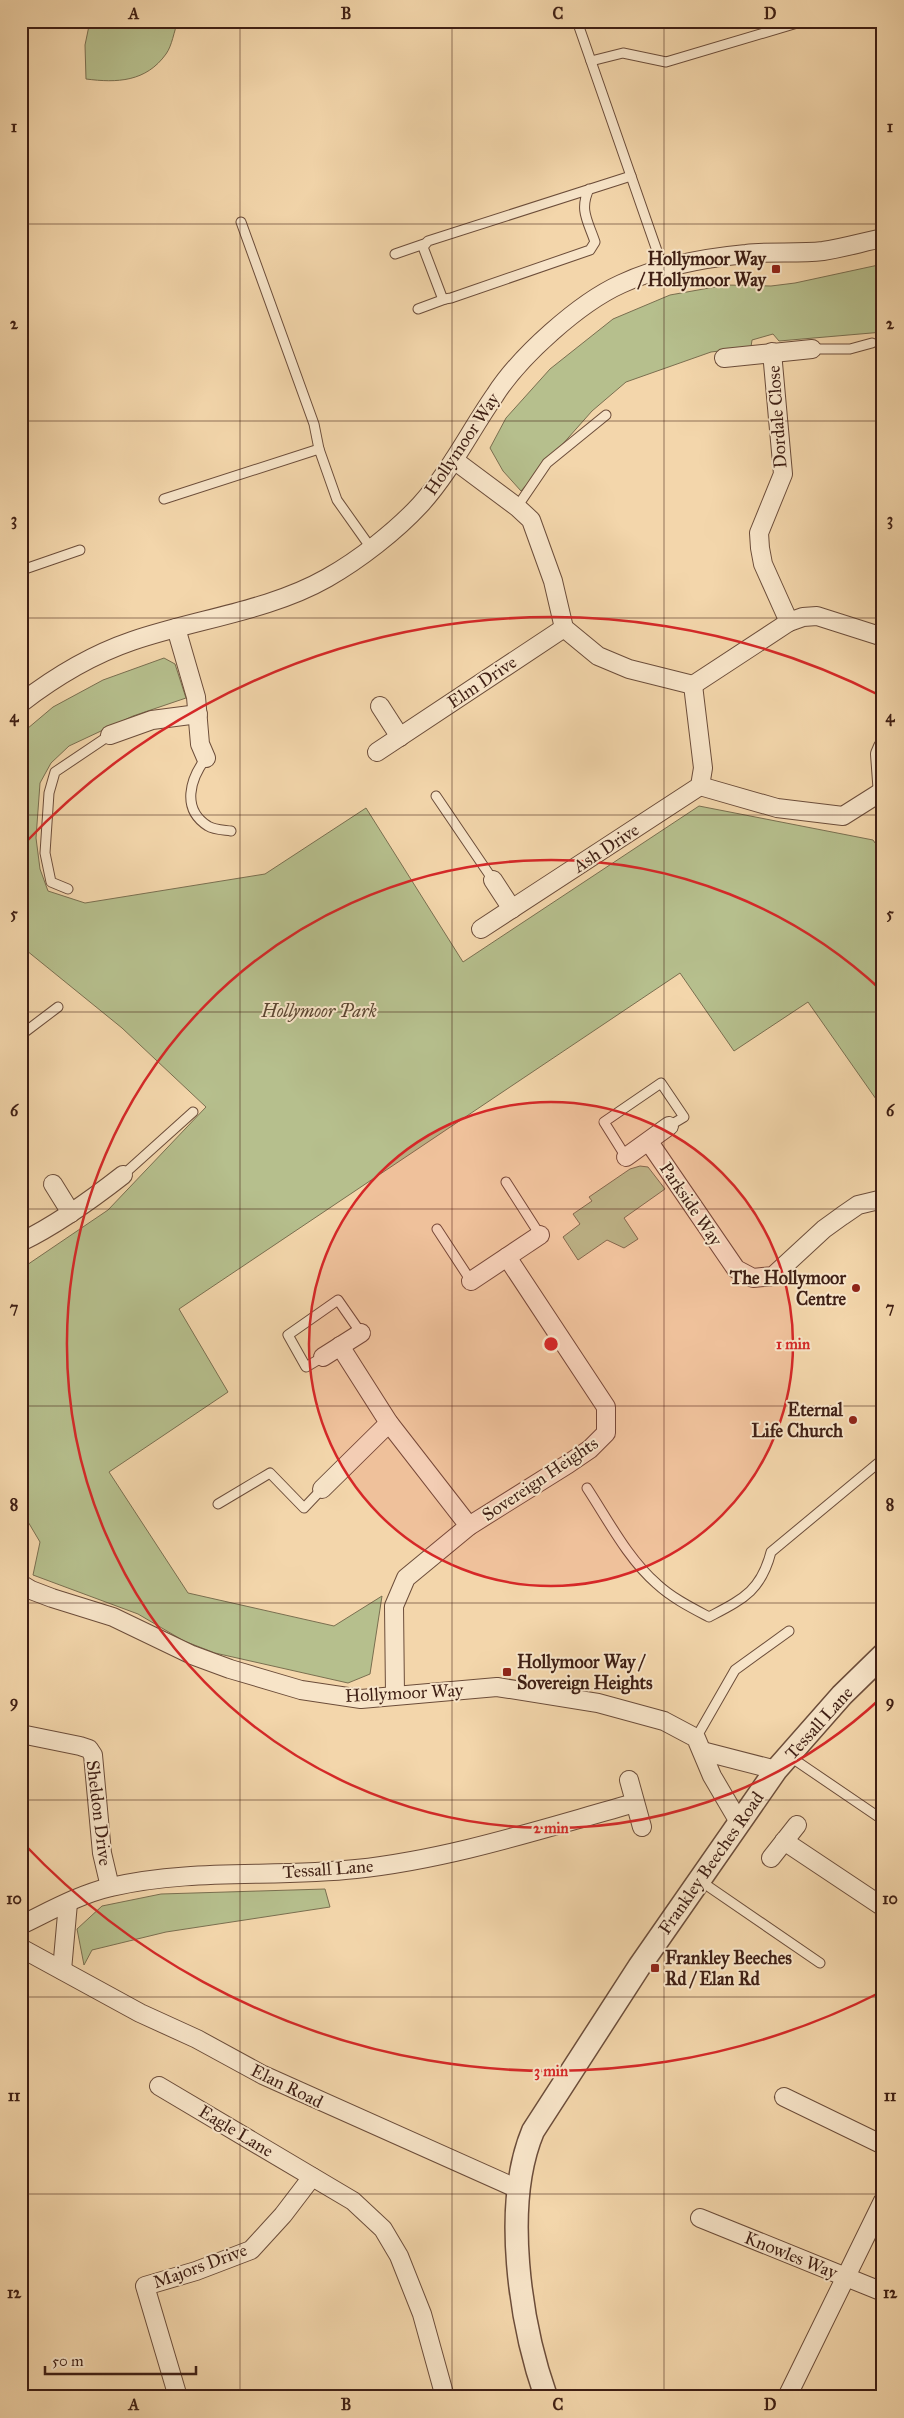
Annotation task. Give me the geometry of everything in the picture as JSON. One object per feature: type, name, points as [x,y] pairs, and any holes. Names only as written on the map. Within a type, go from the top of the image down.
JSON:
[{"type":"street","name":"Hollymoor Way","points":[[21,703],[53,678],[97,655],[134,640],[273,601],[327,578],[371,548],[420,505],[454,460],[496,392],[524,358],[574,314],[620,284],[663,268],[746,254],[822,251],[883,238]]},
{"type":"street","name":"Dordale Close","points":[[724,358],[812,349]]},
{"type":"street","name":"Dordale Close","points":[[772,352],[783,474],[759,533],[763,564],[789,622]]},
{"type":"street","points":[[454,460],[517,507],[531,520],[537,532],[553,580],[564,628],[598,656],[629,669],[693,685],[789,622],[803,617],[817,616],[883,637]]},
{"type":"street","points":[[176,628],[198,714],[200,744],[206,758]]},
{"type":"street","name":"Elm Drive","points":[[377,752],[564,628]]},
{"type":"street","points":[[693,685],[703,768],[700,786],[777,808],[843,816],[882,793],[880,754],[883,748]]},
{"type":"street","points":[[380,706],[400,737]]},
{"type":"street","points":[[110,735],[152,720],[198,714]]},
{"type":"street","name":"Ash Drive","points":[[482,929],[700,786]]},
{"type":"street","points":[[493,880],[512,909]]},
{"type":"street","points":[[626,1157],[669,1126]]},
{"type":"street","name":"Parkside Way","points":[[648,1142],[736,1269],[753,1278],[774,1276],[824,1229],[858,1205],[883,1199]]},
{"type":"street","points":[[21,1242],[71,1213],[123,1175]]},
{"type":"street","points":[[53,1184],[71,1213]]},
{"type":"street","points":[[471,1281],[540,1235]]},
{"type":"street","name":"Sovereign Heights","points":[[395,1695],[394,1606],[406,1578],[469,1526],[568,1464],[590,1449],[606,1433],[606,1407],[507,1257]]},
{"type":"street","points":[[323,1357],[361,1333]]},
{"type":"street","points":[[340,1346],[389,1423],[469,1526]]},
{"type":"street","points":[[322,1488],[389,1423]]},
{"type":"street","name":"Hollymoor Way","points":[[21,1584],[38,1593],[113,1616],[192,1655],[274,1683],[333,1696],[361,1699],[497,1687],[598,1702],[664,1721],[699,1744],[782,1763]]},
{"type":"street","name":"Tessall Lane","points":[[782,1763],[842,1695],[883,1655]]},
{"type":"street","name":"Sheldon Drive","points":[[21,1734],[89,1749],[93,1756],[102,1853],[110,1887]]},
{"type":"street","points":[[699,1744],[712,1776],[739,1822]]},
{"type":"street","name":"Frankley Beeches Road","points":[[546,2397],[534,2363],[518,2275],[518,2189],[525,2151],[533,2131],[581,2054],[739,1822],[782,1763]]},
{"type":"street","points":[[629,1780],[642,1827]]},
{"type":"street","name":"Tessall Lane","points":[[21,1925],[68,1903],[110,1887],[168,1877],[355,1870],[419,1860],[635,1803]]},
{"type":"street","points":[[771,1858],[797,1825]]},
{"type":"street","points":[[784,1841],[883,1907]]},
{"type":"street","points":[[62,1970],[68,1903]]},
{"type":"street","name":"Elan Road","points":[[21,1948],[140,2013],[197,2039],[262,2075],[518,2189]]},
{"type":"street","name":"Eagle Lane","points":[[159,2086],[353,2201],[383,2229],[399,2256],[422,2314],[445,2397]]},
{"type":"street","points":[[784,2097],[883,2145]]},
{"type":"street","name":"Majors Drive","points":[[178,2397],[145,2286],[196,2271],[251,2250],[283,2215],[312,2177]]},
{"type":"street","points":[[787,2397],[883,2201]]},
{"type":"street","name":"Knowles Way","points":[[700,2218],[883,2292]]},
{"type":"lane","points":[[577,21],[663,268]]},
{"type":"lane","points":[[591,61],[623,53],[666,62],[804,21]]},
{"type":"lane","points":[[395,254],[630,176]]},
{"type":"lane","points":[[418,308],[590,250],[595,242],[584,211],[583,202],[589,189]]},
{"type":"lane","points":[[241,222],[314,424],[319,449],[336,500],[371,548]]},
{"type":"lane","points":[[424,244],[439,293],[445,299]]},
{"type":"lane","points":[[812,349],[850,349],[872,343]]},
{"type":"lane","points":[[517,507],[547,463],[606,415]]},
{"type":"lane","points":[[164,498],[319,449]]},
{"type":"lane","points":[[21,575],[25,569],[80,550]]},
{"type":"lane","points":[[68,889],[51,882],[45,853],[49,793],[55,772],[110,735]]},
{"type":"lane","points":[[206,758],[195,772],[189,790],[195,812],[209,826],[231,831]]},
{"type":"lane","points":[[436,796],[493,880]]},
{"type":"lane","points":[[21,1035],[58,1006]]},
{"type":"lane","points":[[626,1157],[604,1122],[661,1083],[684,1116],[669,1126]]},
{"type":"lane","points":[[123,1175],[193,1112]]},
{"type":"lane","points":[[506,1182],[540,1235]]},
{"type":"lane","points":[[438,1229],[471,1281]]},
{"type":"lane","points":[[323,1357],[306,1367],[288,1335],[338,1300],[361,1333]]},
{"type":"lane","points":[[588,1488],[630,1552],[657,1584],[690,1607],[710,1617],[744,1598],[766,1571],[771,1552],[883,1458]]},
{"type":"lane","points":[[218,1504],[270,1473],[304,1508],[322,1488]]},
{"type":"lane","points":[[699,1744],[735,1670],[789,1631]]},
{"type":"lane","points":[[782,1763],[883,1820]]},
{"type":"lane","points":[[699,1880],[820,1963]]},
{"type":"green space","points":[[90,21],[178,21],[168,51],[158,63],[140,75],[109,81],[86,79],[85,45]]},
{"type":"green space","points":[[883,264],[883,332],[779,341],[773,334],[752,340],[751,347],[711,352],[626,382],[592,411],[521,491],[503,471],[490,448],[506,418],[550,369],[613,319],[670,295],[726,285],[771,286],[795,283]]},
{"type":"green space","name":"Hollymoor Park","points":[[164,658],[175,664],[186,698],[133,716],[69,746],[51,763],[40,783],[36,838],[40,869],[48,891],[85,903],[265,874],[366,808],[463,962],[699,806],[873,840],[883,854],[883,1109],[808,1002],[734,1051],[680,973],[179,1309],[228,1392],[109,1472],[188,1593],[334,1626],[382,1596],[370,1674],[348,1683],[215,1653],[184,1641],[138,1614],[33,1575],[40,1542],[21,1510],[21,1269],[108,1210],[206,1107],[122,1028],[21,946],[21,734],[53,707],[103,680]]},
{"type":"green space","points":[[640,1166],[648,1167],[665,1189],[624,1218],[638,1239],[624,1248],[607,1240],[578,1260],[563,1237],[580,1224],[573,1214],[592,1201],[589,1197],[630,1169]]},
{"type":"green space","points":[[325,1889],[330,1907],[166,1932],[92,1950],[84,1965],[77,1929],[102,1906],[161,1894]]},
{"type":"place","name":"Hollymoor Way / Hollymoor Way","points":[[776,269]]},
{"type":"place","name":"The Hollymoor Centre","points":[[856,1288]]},
{"type":"place","name":"Eternal Life Church","points":[[853,1420]]},
{"type":"place","name":"Hollymoor Way / Sovereign Heights","points":[[507,1672]]},
{"type":"place","name":"Frankley Beeches Rd / Elan Rd","points":[[655,1968]]}]
